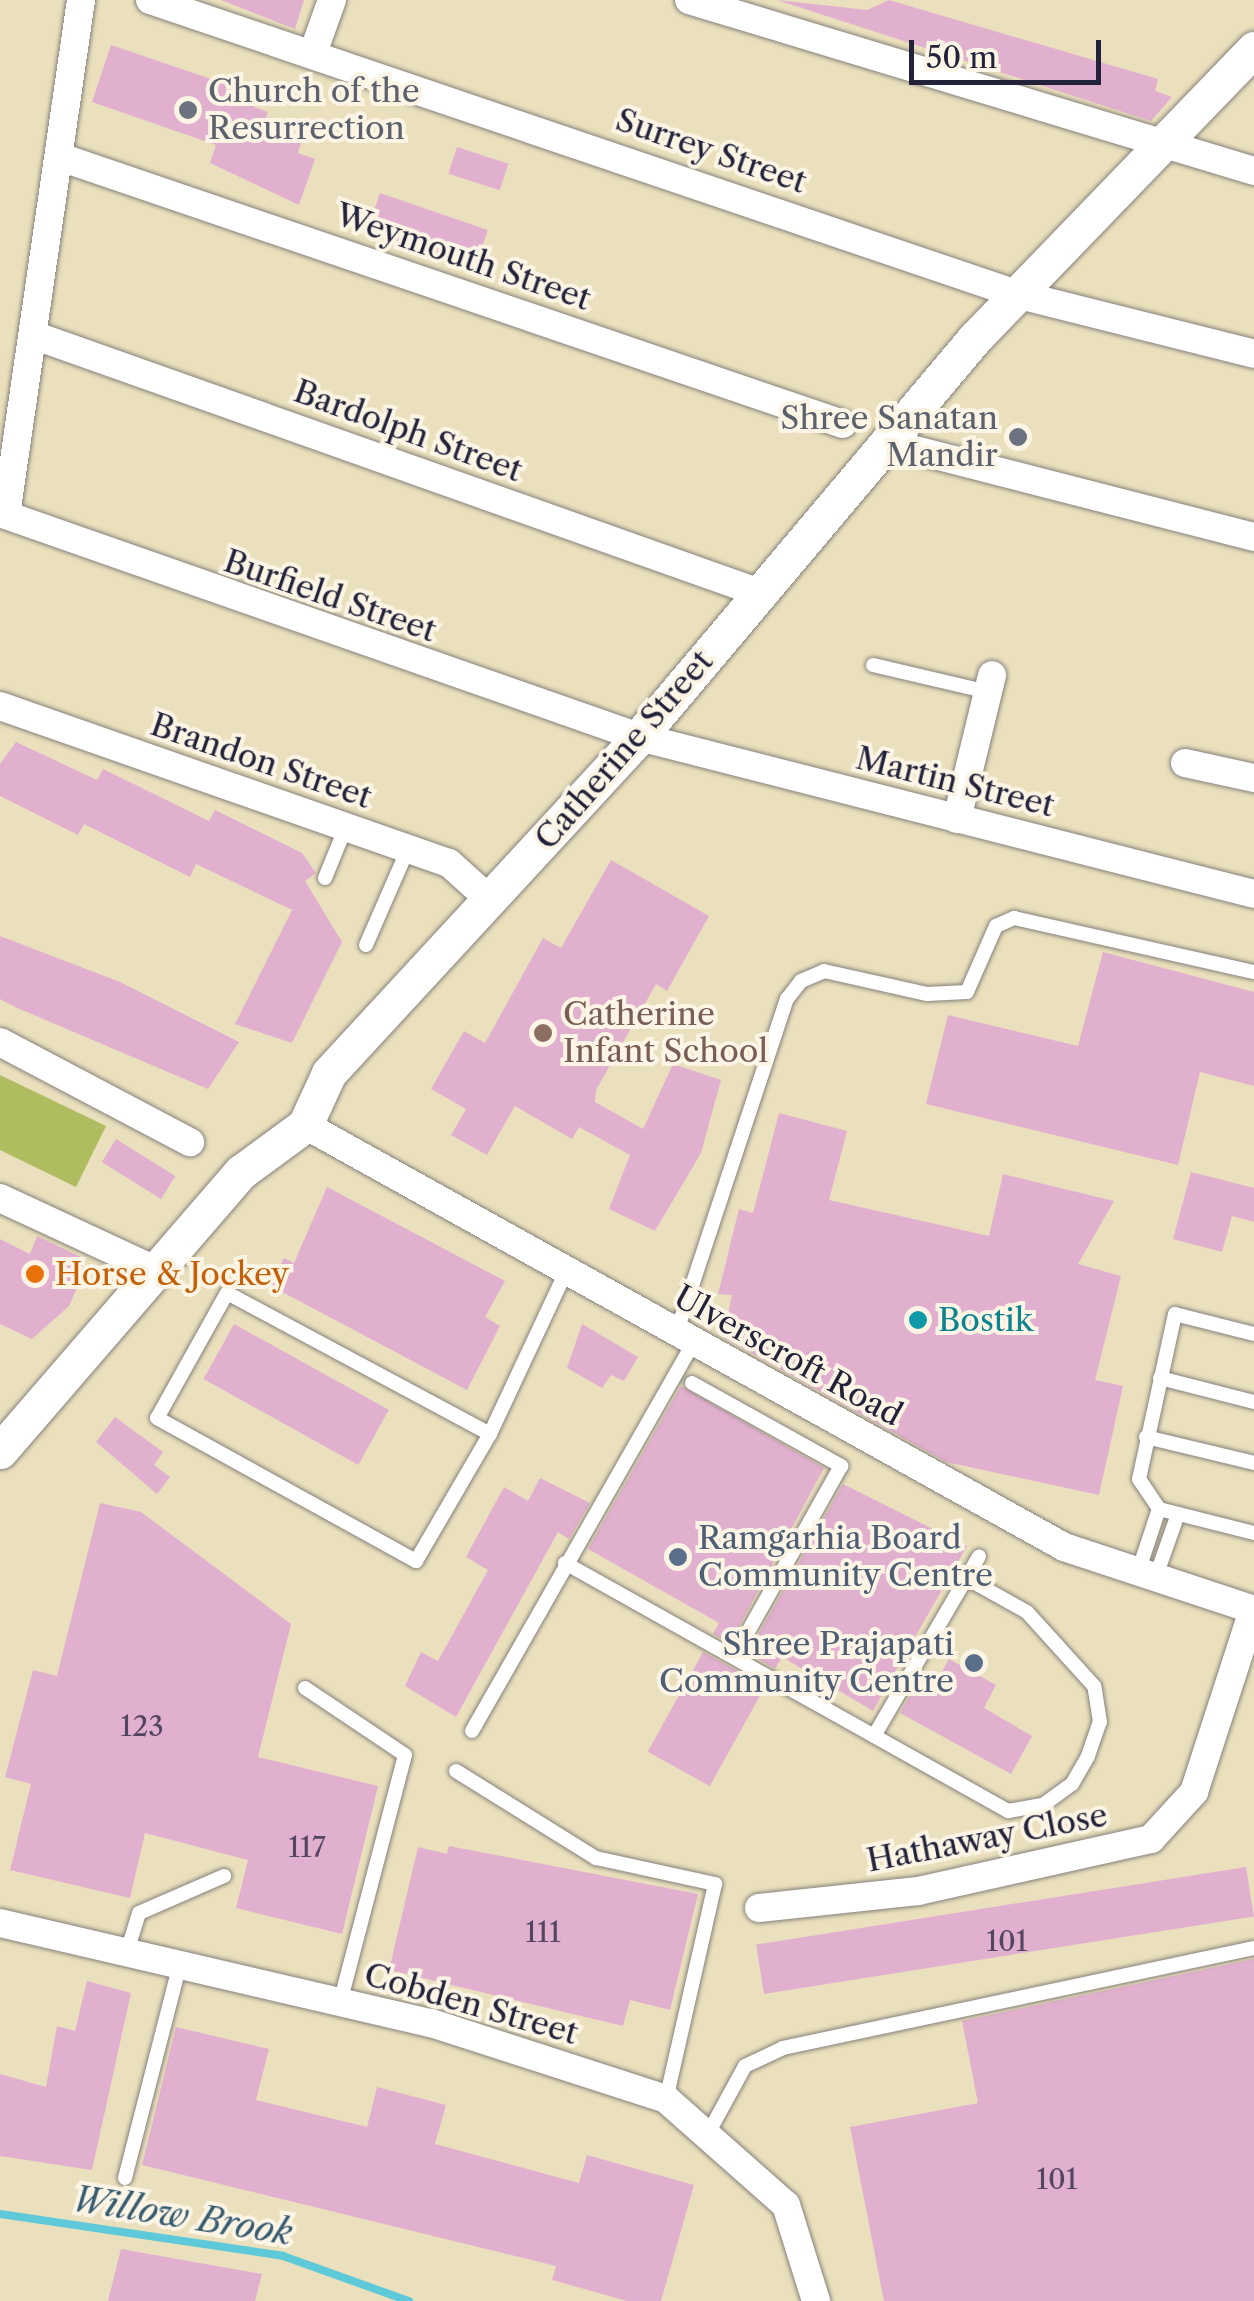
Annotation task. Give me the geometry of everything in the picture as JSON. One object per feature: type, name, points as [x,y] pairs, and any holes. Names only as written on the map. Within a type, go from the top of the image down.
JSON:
[{"type":"street","points":[[3,514],[81,0]]},
{"type":"street","name":"Surrey Street","points":[[150,0],[1016,294],[1254,354]]},
{"type":"street","points":[[314,53],[332,0]]},
{"type":"street","points":[[689,0],[1154,146],[1254,171]]},
{"type":"street","name":"Catherine Street","points":[[306,1125],[329,1072],[639,737],[884,442],[1154,146],[1254,49]]},
{"type":"street","name":"Weymouth Street","points":[[60,156],[843,424]]},
{"type":"street","name":"Bardolph Street","points":[[33,335],[760,594]]},
{"type":"street","points":[[884,442],[1254,536]]},
{"type":"street","name":"Burfield Street","points":[[3,514],[639,737]]},
{"type":"street","points":[[956,819],[990,684]]},
{"type":"street","name":"Brandon Street","points":[[0,706],[449,864],[489,899]]},
{"type":"street","name":"Martin Street","points":[[639,737],[1254,894]]},
{"type":"street","points":[[1185,763],[1254,778]]},
{"type":"street","points":[[0,1042],[190,1142]]},
{"type":"street","points":[[0,1451],[242,1172],[306,1125]]},
{"type":"street","name":"Ulverscroft Road","points":[[306,1125],[978,1502],[1145,1579],[1254,1610]]},
{"type":"street","points":[[0,1198],[154,1269]]},
{"type":"street","name":"Hathaway Close","points":[[759,1908],[918,1892],[1151,1838],[1194,1792],[1254,1610]]},
{"type":"street","name":"Cobden Street","points":[[0,1924],[340,2003],[666,2099],[710,2130],[786,2205],[816,2301]]},
{"type":"lane","points":[[873,664],[990,684]]},
{"type":"lane","points":[[325,878],[345,828]]},
{"type":"lane","points":[[366,945],[408,850]]},
{"type":"lane","points":[[472,1731],[684,1338],[788,999],[802,980],[824,971],[926,994],[967,992],[996,926],[1014,918],[1254,972]]},
{"type":"lane","points":[[490,1434],[227,1293],[157,1418],[416,1562],[490,1434],[566,1272]]},
{"type":"lane","points":[[1254,1334],[1175,1314],[1146,1437],[1140,1492],[1159,1509],[1254,1533]]},
{"type":"lane","points":[[1160,1378],[1254,1402]]},
{"type":"lane","points":[[692,1384],[841,1466],[734,1657]]},
{"type":"lane","points":[[1146,1437],[1254,1464]]},
{"type":"lane","points":[[1145,1579],[1159,1509]]},
{"type":"lane","points":[[1145,1579],[1178,1514]]},
{"type":"lane","points":[[874,1736],[979,1556]]},
{"type":"lane","points":[[566,1563],[1008,1811],[1043,1804],[1088,1756],[1100,1722],[1094,1686],[1027,1612],[966,1578]]},
{"type":"lane","points":[[305,1688],[405,1755],[340,2003]]},
{"type":"lane","points":[[456,1771],[596,1858],[715,1884],[666,2099]]},
{"type":"lane","points":[[126,1955],[138,1913],[224,1876]]},
{"type":"lane","points":[[710,2130],[745,2066],[782,2048],[1254,1948]]},
{"type":"lane","points":[[125,2178],[179,1967]]},
{"type":"green space","points":[[0,1075],[106,1126],[76,1187],[0,1150]]},
{"type":"building","points":[[221,0],[304,0],[295,29]]},
{"type":"building","points":[[777,0],[867,10],[889,0],[1158,79],[1155,91],[1172,97],[1151,121]]},
{"type":"building","name":"Church of the Resurrection","points":[[111,45],[258,95],[254,107],[268,112],[263,126],[302,139],[298,153],[315,159],[299,205],[210,163],[216,145],[92,102]]},
{"type":"building","points":[[457,147],[508,164],[500,190],[448,174]]},
{"type":"building","points":[[380,193],[488,230],[474,269],[367,232]]},
{"type":"building","points":[[16,742],[97,780],[103,769],[209,821],[215,810],[302,853],[316,873],[305,881],[342,942],[292,1043],[235,1024],[292,910],[196,864],[190,877],[84,824],[78,835],[0,796],[0,764]]},
{"type":"building","points":[[611,860],[709,916],[667,991],[656,984],[596,1090],[595,1102],[643,1129],[673,1064],[721,1080],[701,1153],[655,1231],[609,1209],[630,1155],[579,1127],[572,1139],[515,1106],[487,1155],[451,1135],[466,1109],[431,1089],[464,1031],[485,1043],[543,938],[561,948]]},
{"type":"building","points":[[0,936],[120,982],[239,1042],[208,1089],[15,1007],[0,999]]},
{"type":"building","points":[[1103,952],[1254,992],[1254,1086],[1200,1072],[1178,1165],[926,1104],[948,1015],[1078,1046]]},
{"type":"building","name":"Bostik","points":[[779,1113],[847,1131],[829,1200],[989,1236],[1003,1174],[1114,1201],[1078,1264],[1121,1276],[1095,1380],[1123,1386],[1099,1495],[946,1462],[723,1337],[732,1295],[718,1294],[739,1209],[753,1213]]},
{"type":"building","points":[[116,1139],[175,1176],[161,1199],[102,1162]]},
{"type":"building","points":[[1191,1172],[1254,1188],[1254,1222],[1232,1216],[1222,1252],[1173,1239]]},
{"type":"building","points":[[327,1187],[505,1281],[485,1317],[500,1326],[467,1390],[269,1285],[284,1258],[294,1263]]},
{"type":"building","points":[[37,1236],[81,1257],[84,1272],[69,1306],[32,1339],[0,1324],[0,1239],[30,1254]]},
{"type":"building","points":[[234,1324],[389,1410],[358,1465],[203,1379]]},
{"type":"building","points":[[582,1324],[638,1357],[624,1381],[611,1375],[602,1388],[567,1368]]},
{"type":"building","points":[[681,1386],[824,1468],[730,1643],[713,1634],[719,1623],[588,1549]]},
{"type":"building","points":[[115,1417],[163,1452],[154,1465],[170,1477],[157,1494],[96,1442]]},
{"type":"building","points":[[540,1478],[590,1503],[569,1539],[558,1532],[456,1717],[405,1686],[421,1652],[438,1661],[488,1570],[466,1557],[504,1487],[528,1501]]},
{"type":"building","points":[[843,1484],[967,1546],[873,1711],[782,1657],[775,1669],[748,1653]]},
{"type":"building","points":[[100,1503],[141,1512],[291,1624],[258,1757],[378,1786],[342,1934],[236,1908],[248,1860],[145,1833],[130,1898],[10,1870],[31,1784],[5,1777],[33,1670],[57,1676]]},
{"type":"building","points":[[703,1652],[765,1686],[710,1786],[648,1752]]},
{"type":"building","points":[[949,1659],[996,1685],[984,1708],[1032,1736],[1011,1774],[900,1713],[922,1675],[936,1682]]},
{"type":"building","points":[[449,1846],[698,1894],[670,2010],[630,2000],[623,2026],[389,1970],[418,1847],[447,1854]]},
{"type":"building","points":[[1246,1867],[1254,1916],[764,1994],[756,1945]]},
{"type":"building","points":[[1254,1959],[1254,2301],[884,2301],[850,2127],[978,2103],[962,2021]]},
{"type":"building","points":[[87,1981],[131,1993],[92,2170],[0,2156],[0,2074],[46,2087],[57,2026],[75,2031]]},
{"type":"building","points":[[176,2027],[269,2049],[256,2100],[367,2127],[377,2087],[446,2105],[435,2144],[579,2183],[587,2155],[694,2185],[661,2301],[627,2301],[552,2280],[556,2266],[142,2165]]},
{"type":"building","points":[[121,2249],[262,2274],[255,2301],[108,2301]]},
{"type":"waterway","name":"Willow Brook","points":[[0,2214],[283,2256],[409,2301]]},
{"type":"place","name":"Church of the Resurrection","points":[[188,110]]},
{"type":"place","name":"Shree Sanatan Mandir","points":[[1018,437]]},
{"type":"place","name":"Catherine Infant School","points":[[543,1033]]},
{"type":"place","name":"Horse & Jockey","points":[[35,1274]]},
{"type":"place","name":"Bostik","points":[[918,1320]]},
{"type":"place","name":"Ramgarhia Board Community Centre","points":[[678,1557]]},
{"type":"place","name":"Shree Prajapati Community Centre","points":[[974,1663]]}]
